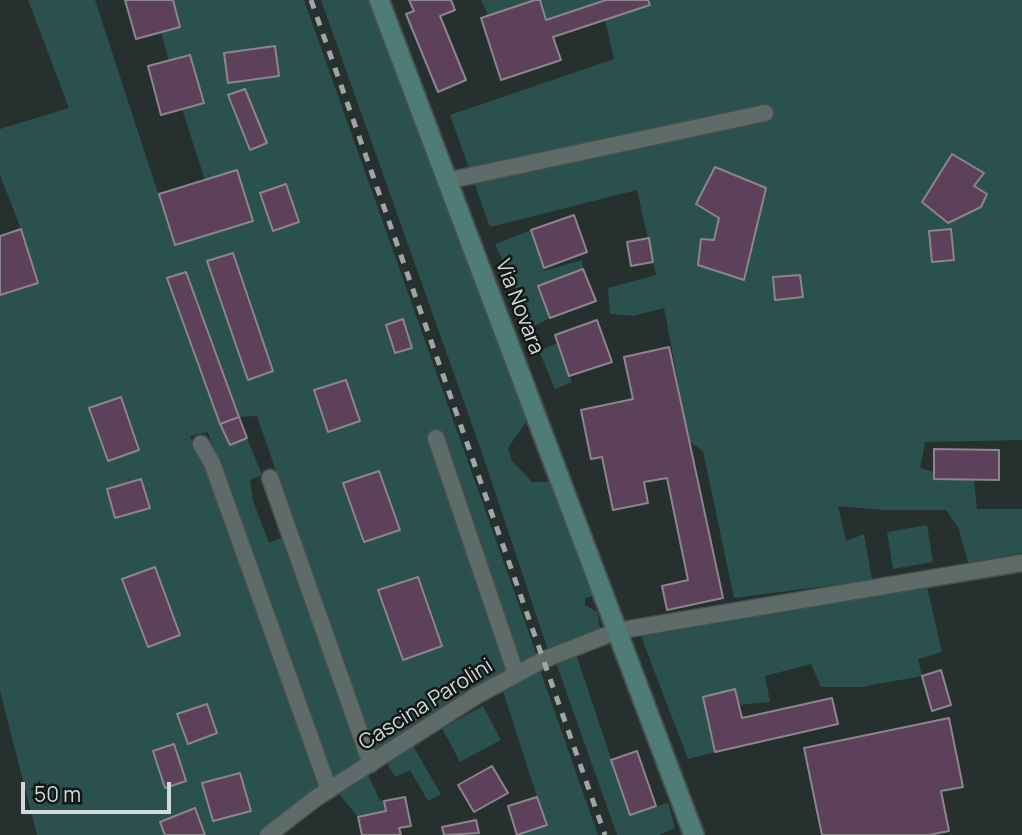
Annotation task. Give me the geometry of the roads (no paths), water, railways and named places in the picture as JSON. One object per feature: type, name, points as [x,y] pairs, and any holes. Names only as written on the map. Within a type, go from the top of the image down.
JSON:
[{"type":"main road","name":"Via Novara","points":[[379,0],[694,835]]},
{"type":"street","points":[[446,181],[765,113]]},
{"type":"street","points":[[436,438],[516,674]]},
{"type":"street","points":[[201,444],[212,463],[329,790]]},
{"type":"street","points":[[271,478],[371,764]]},
{"type":"street","points":[[617,631],[1022,564]]},
{"type":"street","name":"Cascina Parolini","points":[[268,835],[329,790],[516,674],[617,631]]},
{"type":"railway","points":[[311,0],[605,835]]}]
